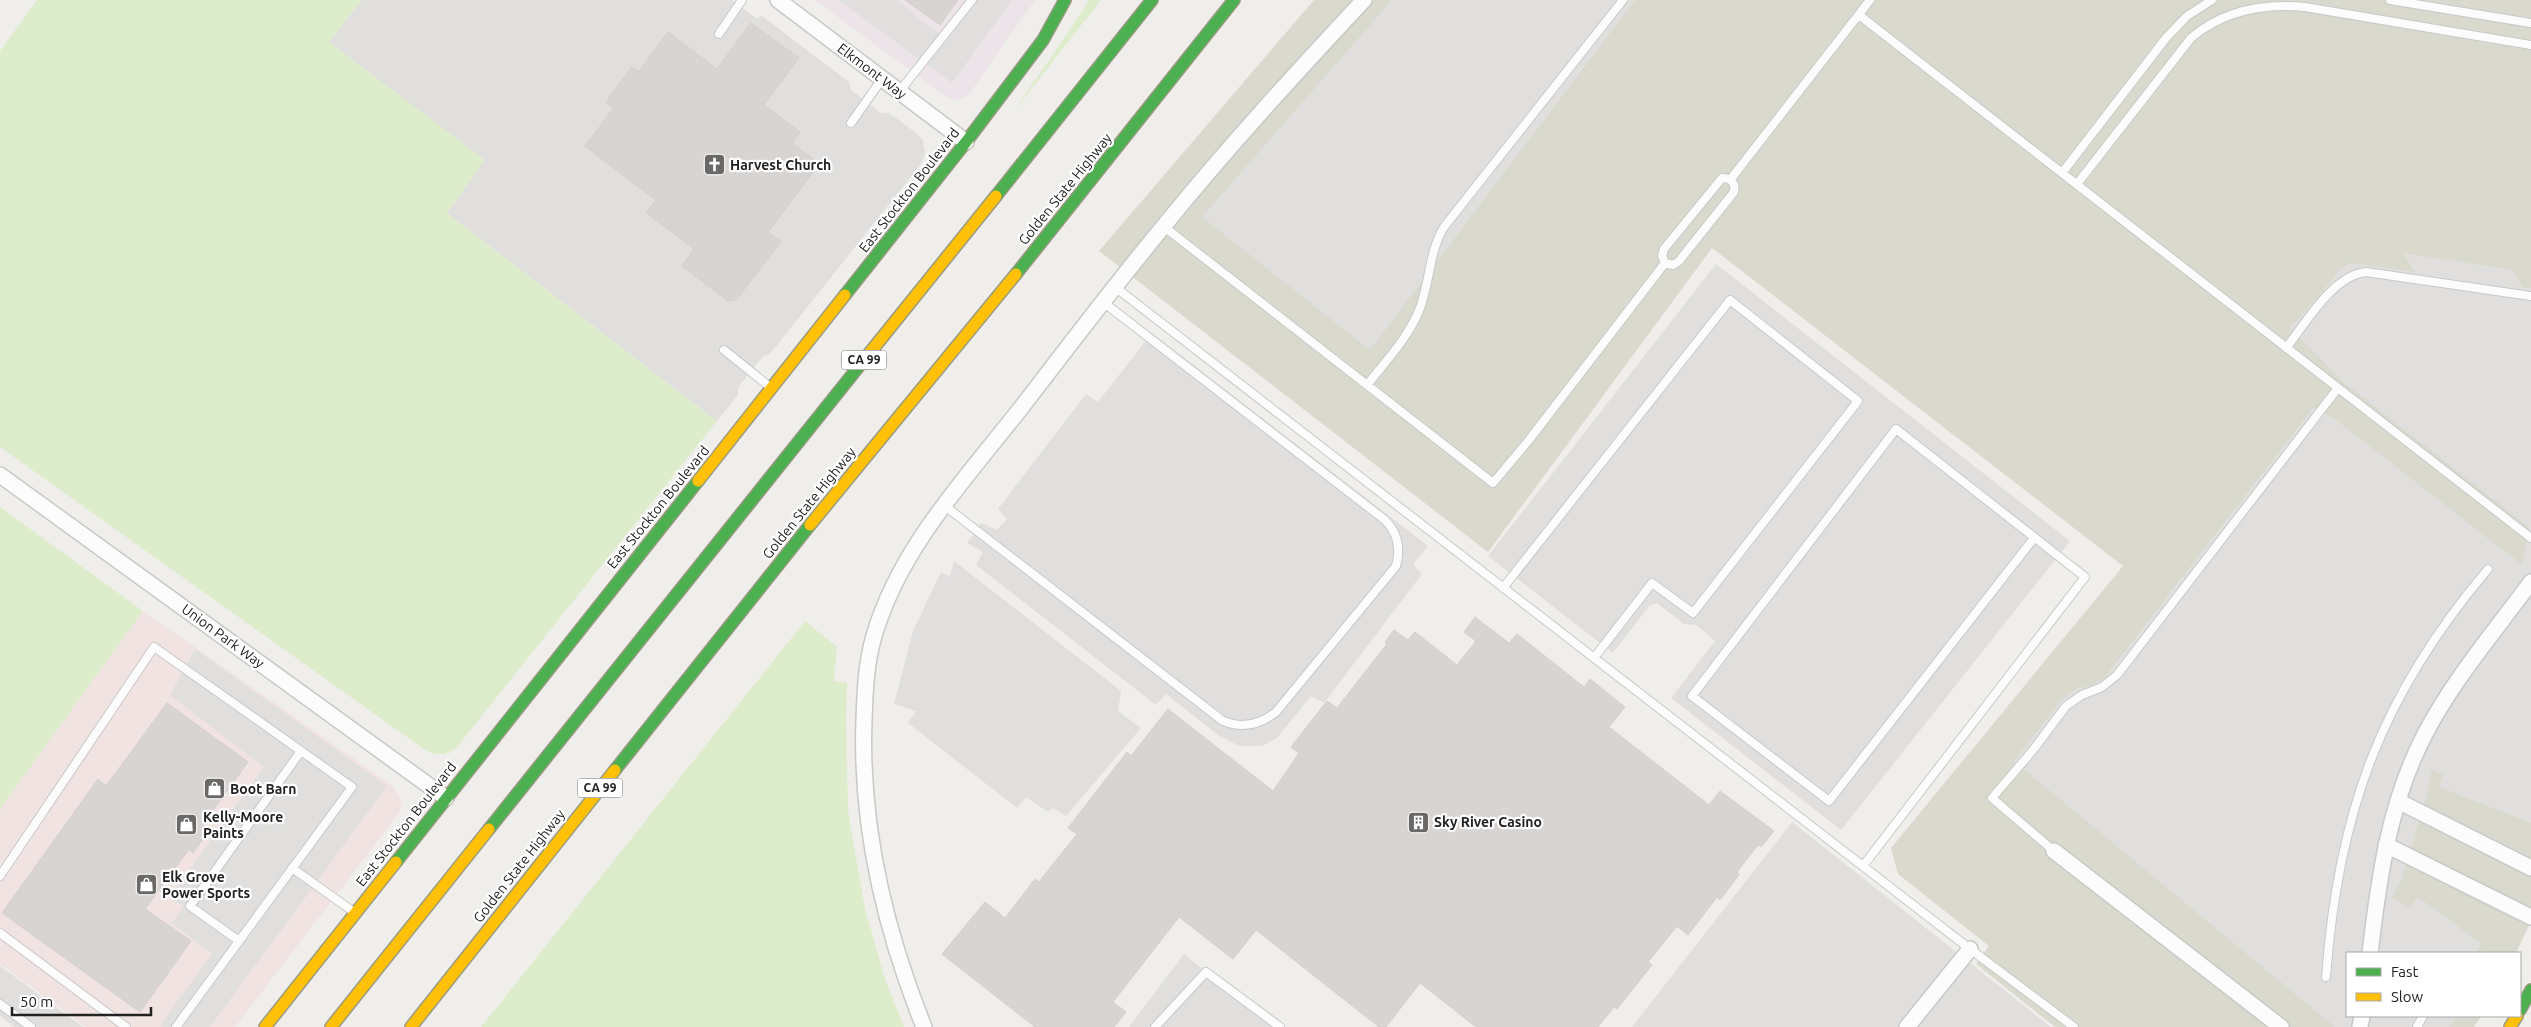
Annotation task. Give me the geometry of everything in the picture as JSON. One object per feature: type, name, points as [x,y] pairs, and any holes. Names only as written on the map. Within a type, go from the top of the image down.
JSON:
[{"type":"main road","name":"East Stockton Boulevard","points":[[265,1027],[966,142],[1042,40],[1065,0]]},
{"type":"main road","name":"CA 99","points":[[331,1027],[1131,27],[1150,0]]},
{"type":"main road","name":"Golden State Highway","points":[[411,1027],[790,550],[1073,205],[1234,0]]},
{"type":"main road","points":[[2521,1008],[2531,990]]},
{"type":"street","points":[[924,1027],[903,970],[888,919],[872,844],[864,778],[864,698],[868,658],[886,602],[914,550],[945,506],[1114,287],[1270,101],[1364,0]]},
{"type":"street","name":"Elkmont Way","points":[[785,2],[882,79],[966,142]]},
{"type":"street","name":"Union Park Way","points":[[0,475],[446,798]]},
{"type":"street","points":[[2370,952],[2377,886],[2386,845],[2398,801],[2414,758],[2444,702],[2531,582]]},
{"type":"street","points":[[2398,801],[2531,868]]},
{"type":"street","points":[[2386,845],[2531,917]]},
{"type":"street","points":[[2054,851],[2281,1027]]},
{"type":"street","points":[[1907,1027],[1970,949]]},
{"type":"lane","points":[[719,34],[742,0]]},
{"type":"lane","points":[[899,92],[972,0]]},
{"type":"lane","points":[[1367,385],[1414,322],[1424,296],[1434,247],[1444,227],[1623,0]]},
{"type":"lane","points":[[1730,180],[1870,0]]},
{"type":"lane","points":[[2062,173],[2166,38],[2187,16],[2212,0]]},
{"type":"lane","points":[[2390,0],[2531,23]]},
{"type":"lane","points":[[2076,184],[2191,38],[2213,22],[2238,11],[2272,6],[2305,7],[2531,45]]},
{"type":"lane","points":[[1859,15],[2531,538]]},
{"type":"lane","points":[[851,123],[882,79]]},
{"type":"lane","points":[[1665,263],[1662,252],[1718,180],[1730,180]]},
{"type":"lane","points":[[1665,263],[1673,265],[1679,261],[1731,196],[1735,188],[1730,180]]},
{"type":"lane","points":[[1164,226],[1493,482],[1529,440],[1665,263]]},
{"type":"lane","points":[[2286,348],[2337,285],[2350,275],[2358,273],[2366,272],[2531,296]]},
{"type":"lane","points":[[1114,287],[1970,949],[2074,1027]]},
{"type":"lane","points":[[1503,588],[1730,300],[1858,401],[1693,613],[1652,583],[1594,658]]},
{"type":"lane","points":[[945,506],[1223,721],[1240,726],[1259,723],[1276,712],[1396,566],[1398,543],[1391,526],[1385,520],[1103,302]]},
{"type":"lane","points":[[724,350],[772,388]]},
{"type":"lane","points":[[2054,851],[1992,798],[2033,750],[2066,706],[2082,695],[2102,687],[2118,675],[2338,388]]},
{"type":"lane","points":[[1863,866],[2085,578],[1896,429],[1692,696],[1829,801],[2034,538]]},
{"type":"lane","points":[[2326,977],[2332,913],[2343,853],[2361,782],[2373,751],[2396,700],[2417,665],[2440,629],[2488,569]]},
{"type":"lane","points":[[0,876],[154,648],[352,787],[176,1027]]},
{"type":"lane","points":[[239,940],[190,906],[301,751]]},
{"type":"lane","points":[[292,868],[355,913]]},
{"type":"lane","points":[[0,933],[126,1027]]},
{"type":"lane","points":[[1155,1027],[1206,972],[1280,1027]]},
{"type":"lane","points":[[0,1004],[31,1027]]},
{"type":"shaded area","points":[[362,0],[732,0],[756,18],[762,16],[849,82],[851,90],[881,113],[889,113],[915,132],[923,140],[925,153],[921,164],[770,354],[763,356],[738,387],[738,395],[717,421],[447,213],[485,160],[329,42]]},
{"type":"shaded area","points":[[815,0],[1035,0],[968,96],[960,100],[947,98]]},
{"type":"shaded area","points":[[838,0],[897,0],[939,34],[965,0],[1012,0],[952,83]]},
{"type":"shaded area","points":[[1314,0],[2531,0],[2531,921],[2516,952],[2346,952],[2346,1017],[2480,1017],[2474,1027],[2055,1027],[1976,964],[1989,946],[1898,874],[1891,848],[2123,566],[1712,248],[1488,552],[1099,251]]},
{"type":"shaded area","points":[[1392,0],[1635,0],[1370,350],[1202,217]]},
{"type":"shaded area","points":[[2403,253],[2512,270],[2523,288],[2531,288],[2531,823],[2439,787],[2443,775],[2432,769],[2428,791],[2401,881],[2392,897],[2409,908],[2418,897],[2482,944],[2476,952],[2346,952],[2346,1017],[2456,1017],[2449,1027],[2335,1027],[2014,761],[2062,699],[2077,688],[2090,686],[2105,677],[2314,407],[2336,420],[2522,565],[2529,527],[2342,381],[2289,326],[2298,320],[2339,271],[2349,263],[2415,272]]},
{"type":"shaded area","points":[[1716,264],[2070,541],[1841,830],[1671,698],[1715,641],[1696,625],[1684,624],[1657,603],[1650,605],[1613,653],[1488,556]]},
{"type":"shaded area","points":[[1152,333],[1428,546],[1413,564],[1422,574],[1324,703],[1311,696],[1277,738],[1262,746],[1239,746],[1218,735],[1166,694],[1156,705],[976,565],[983,552],[967,543],[981,523],[997,530],[1007,519],[998,509],[1086,394],[1098,402]]},
{"type":"shaded area","points":[[954,561],[1121,691],[1118,711],[1141,728],[1066,816],[1053,808],[1048,812],[1026,797],[1017,808],[908,723],[916,711],[894,704],[913,631],[941,572],[950,577]]},
{"type":"shaded area","points":[[143,611],[393,786],[402,801],[400,812],[235,1027],[86,1027],[0,964],[0,809]]},
{"type":"shaded area","points":[[195,649],[387,786],[210,1027],[163,1027],[160,1025],[212,954],[172,923],[184,906],[169,898],[264,767],[170,695]]},
{"type":"shaded area","points":[[1792,822],[2051,1027],[1632,1027]]},
{"type":"shaded area","points":[[1184,954],[1275,1027],[1129,1027]]},
{"type":"shaded area","points":[[0,966],[83,1027],[15,1027],[0,1016]]},
{"type":"green space","points":[[37,0],[362,0],[329,42],[486,160],[447,213],[717,421],[453,750],[441,754],[425,750],[0,447],[0,51]]},
{"type":"green space","points":[[1088,0],[1101,0],[1011,115],[1084,9]]},
{"type":"green space","points":[[0,507],[143,611],[0,809]]},
{"type":"green space","points":[[805,621],[837,647],[834,681],[847,683],[848,810],[865,909],[886,982],[904,1027],[481,1027]]},
{"type":"building","points":[[905,0],[958,0],[940,25]]},
{"type":"building","name":"Harvest Church","points":[[751,23],[799,58],[764,105],[800,132],[792,143],[819,164],[768,232],[781,241],[737,299],[728,301],[682,266],[694,249],[646,213],[656,200],[585,146],[614,108],[606,102],[632,67],[639,72],[668,32],[717,69]]},
{"type":"building","name":"Sky River Casino","points":[[1475,617],[1509,643],[1517,634],[1584,687],[1590,679],[1625,707],[1609,727],[1709,805],[1720,791],[1774,831],[1761,847],[1758,845],[1737,872],[1739,875],[1720,900],[1717,897],[1688,935],[1677,926],[1648,962],[1652,965],[1617,1009],[1614,1007],[1598,1027],[1476,1027],[1420,983],[1386,1027],[1379,1027],[1256,930],[1233,959],[1179,917],[1113,1002],[1126,1012],[1114,1027],[1035,1027],[942,954],[985,902],[1005,918],[1035,879],[1039,882],[1077,834],[1068,828],[1127,752],[1131,756],[1168,709],[1273,791],[1299,753],[1291,747],[1327,701],[1337,708],[1387,644],[1385,642],[1394,630],[1408,640],[1415,632],[1457,665],[1476,641],[1464,632]]},
{"type":"building","points":[[167,703],[248,762],[203,824],[210,829],[193,853],[189,849],[145,909],[191,941],[140,1012],[2,913],[98,779],[106,786]]},
{"type":"traffic: fast","points":[[845,295],[966,142],[1043,40],[1065,0]]},
{"type":"traffic: fast","points":[[996,196],[1152,0]]},
{"type":"traffic: fast","points":[[1016,274],[1234,0]]},
{"type":"traffic: fast","points":[[489,829],[864,360]]},
{"type":"traffic: fast","points":[[396,862],[698,481]]},
{"type":"traffic: fast","points":[[615,770],[810,525]]},
{"type":"traffic: fast","points":[[2521,1008],[2531,990]]},
{"type":"traffic: slow","points":[[864,360],[996,196]]},
{"type":"traffic: slow","points":[[810,525],[1016,274]]},
{"type":"traffic: slow","points":[[698,481],[845,295]]},
{"type":"traffic: slow","points":[[411,1027],[615,770]]},
{"type":"traffic: slow","points":[[331,1027],[489,829]]},
{"type":"traffic: slow","points":[[265,1027],[396,862]]},
{"type":"traffic: slow","points":[[2510,1027],[2516,1017]]},
{"type":"place","name":"Harvest Church","points":[[714,165]]},
{"type":"place","name":"Boot Barn","points":[[214,789]]},
{"type":"place","name":"Sky River Casino","points":[[1418,822]]},
{"type":"place","name":"Kelly-Moore Paints","points":[[187,825]]},
{"type":"place","name":"Elk Grove Power Sports","points":[[146,885]]}]
